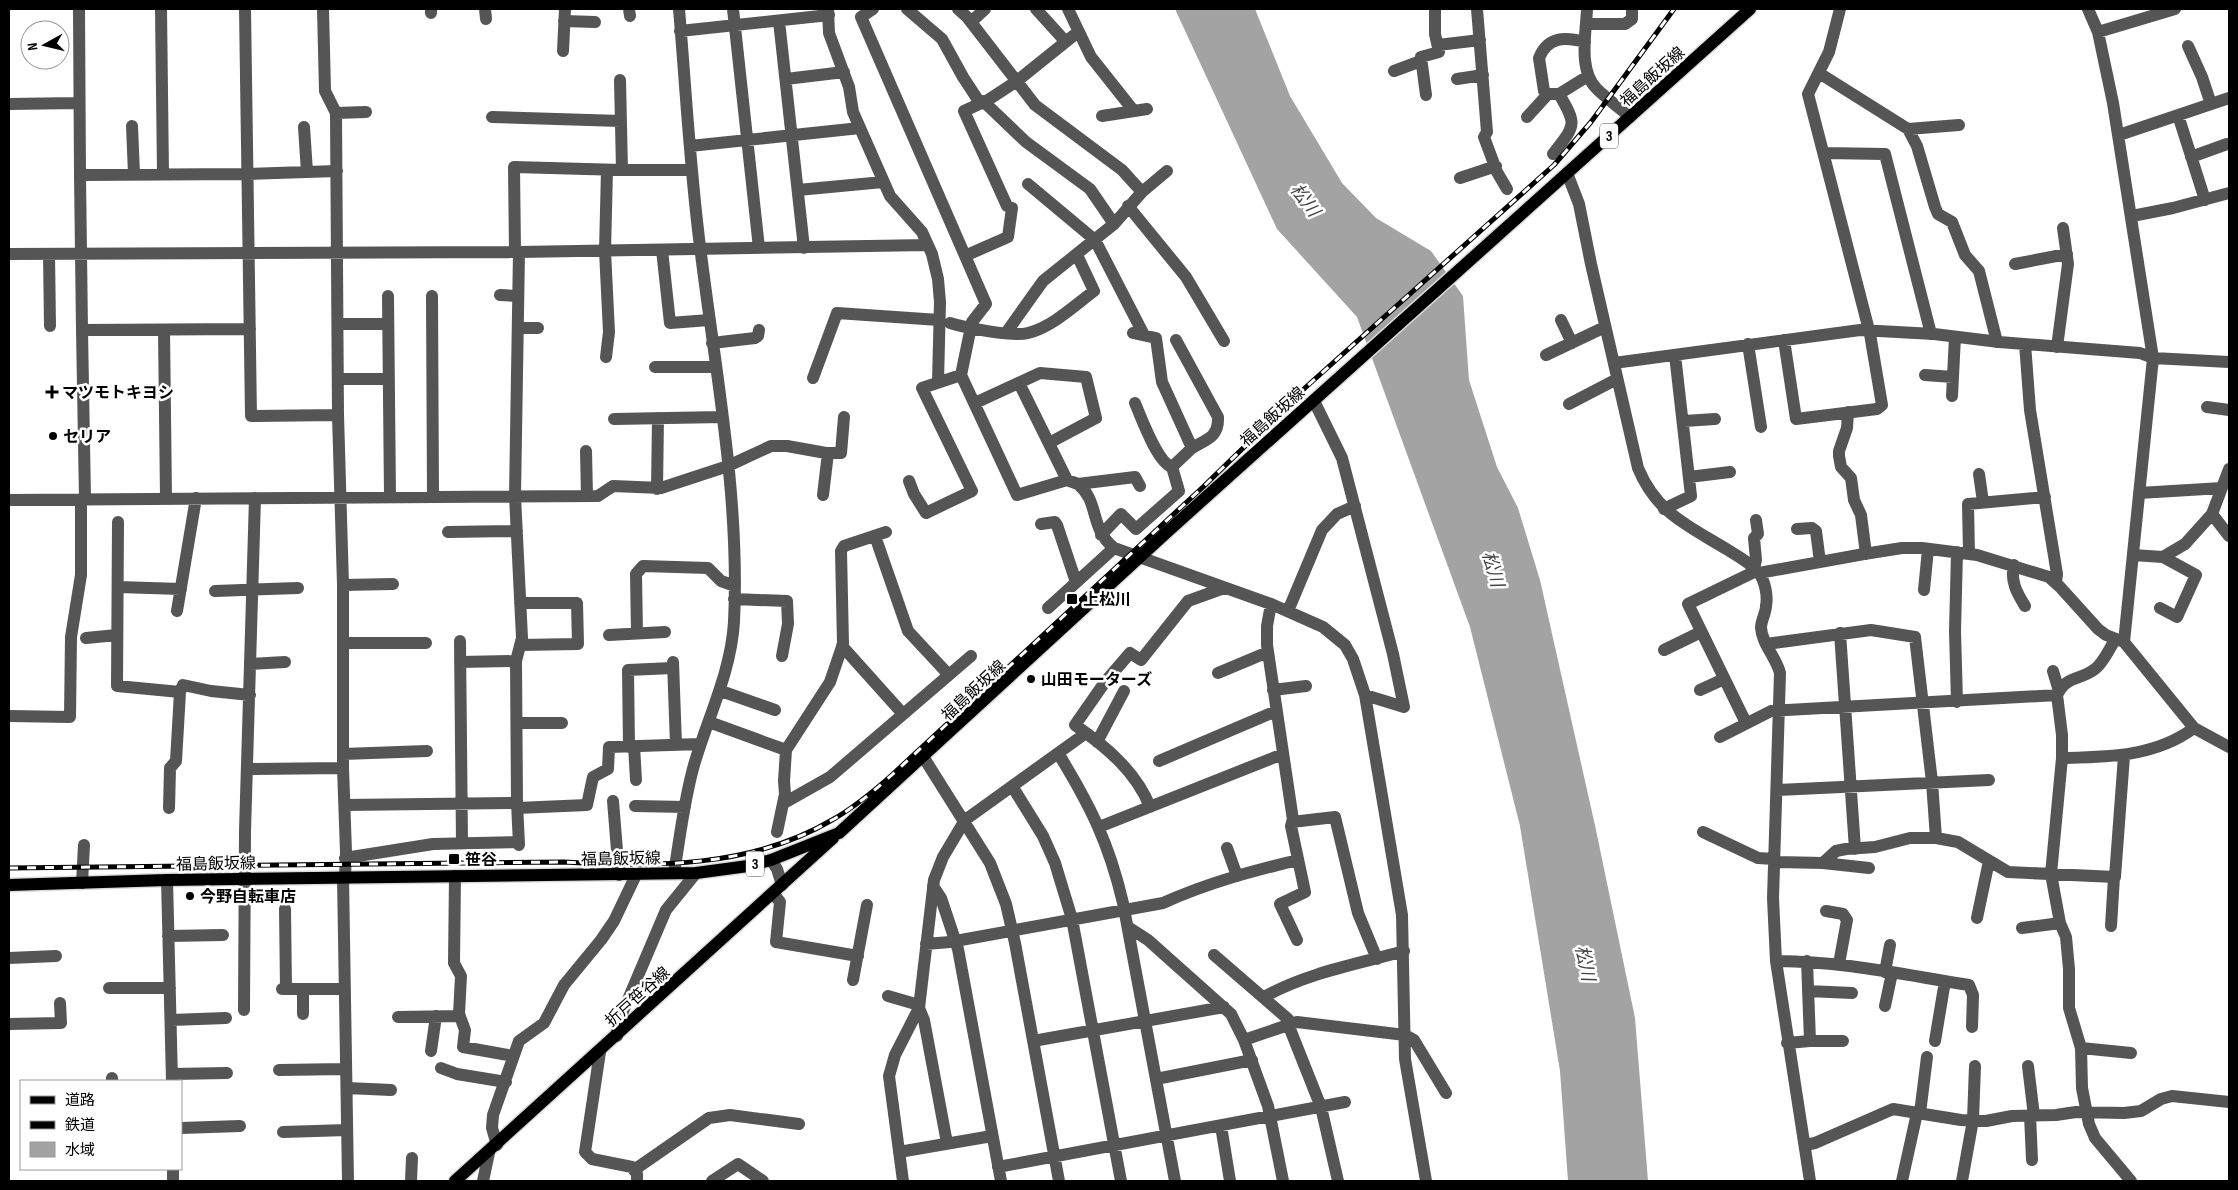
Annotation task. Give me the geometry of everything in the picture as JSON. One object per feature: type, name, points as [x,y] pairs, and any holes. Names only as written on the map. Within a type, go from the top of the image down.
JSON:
[{"type":"main road","name":"福島飯坂線","points":[[9,885],[344,877],[696,874],[748,866],[771,860],[839,833],[924,758],[1314,400],[1468,264],[1750,9]]},
{"type":"main road","name":"折戸笹谷線","points":[[456,1181],[839,833]]},
{"type":"street","points":[[9,716],[70,717],[70,638],[81,575],[83,499],[79,9]]},
{"type":"street","points":[[161,9],[163,174]]},
{"type":"street","points":[[245,9],[251,416],[338,415]]},
{"type":"street","points":[[323,9],[325,91],[336,113],[339,497],[344,643],[343,768],[345,806],[344,877],[348,1181]]},
{"type":"street","points":[[674,873],[693,769],[700,744],[721,691],[734,625],[735,593],[728,466],[700,250],[678,9]]},
{"type":"street","points":[[733,9],[759,248]]},
{"type":"street","points":[[873,9],[861,17],[967,255],[986,304],[972,322],[961,375],[1018,495],[1072,482],[1135,476],[1140,486]]},
{"type":"street","points":[[907,9],[942,39],[963,77],[982,102],[1026,142],[1090,189],[1114,224]]},
{"type":"street","points":[[958,9],[971,22],[1035,105],[1122,170],[1142,192]]},
{"type":"street","points":[[971,22],[985,9]]},
{"type":"street","points":[[1036,9],[1065,41]]},
{"type":"street","points":[[1068,9],[1092,57],[1133,110]]},
{"type":"street","points":[[1426,95],[1421,57],[1439,52],[1434,34],[1435,9]]},
{"type":"street","points":[[1477,9],[1487,132],[1484,137],[1508,188]]},
{"type":"street","points":[[1587,9],[1585,42],[1588,76],[1596,88],[1630,117]]},
{"type":"street","points":[[1586,24],[1625,24],[1632,19],[1632,9]]},
{"type":"street","points":[[1784,340],[1796,419],[1877,409],[1882,405],[1868,330],[1808,94],[1820,72],[1835,36],[1840,9]]},
{"type":"street","points":[[1720,736],[1771,711],[1957,702],[2058,693],[2066,682],[2084,676],[2099,665],[2120,641],[2133,555],[2153,358],[2119,135],[2098,32],[2088,9]]},
{"type":"street","points":[[2098,32],[2176,9]]},
{"type":"street","points":[[680,31],[779,21],[829,12],[829,33],[844,72],[853,112],[890,196],[922,232],[932,254],[945,322],[938,382]]},
{"type":"street","points":[[562,52],[565,15],[595,22]]},
{"type":"street","points":[[779,21],[804,248]]},
{"type":"street","points":[[967,255],[1008,237],[1012,208],[1007,206],[964,111],[1017,81],[1078,32]]},
{"type":"street","points":[[1553,154],[1572,130],[1573,125],[1567,108],[1554,94],[1544,91],[1539,58],[1541,52],[1552,40],[1558,38],[1585,42]]},
{"type":"street","points":[[1438,45],[1480,40]]},
{"type":"street","points":[[2188,46],[2202,76],[2211,104]]},
{"type":"street","points":[[1394,71],[1421,61]]},
{"type":"street","points":[[786,79],[844,72]]},
{"type":"street","points":[[1820,72],[1908,129],[1917,146],[1935,208],[1938,214],[1952,222],[1965,254],[1979,271],[1997,342]]},
{"type":"street","points":[[1457,79],[1483,76]]},
{"type":"street","points":[[1527,117],[1554,94],[1588,76]]},
{"type":"street","points":[[620,80],[622,170]]},
{"type":"street","points":[[2119,135],[2229,98]]},
{"type":"street","points":[[9,104],[79,103]]},
{"type":"street","points":[[1102,116],[1147,109]]},
{"type":"street","points":[[336,113],[366,112]]},
{"type":"street","points":[[2178,116],[2205,200]]},
{"type":"street","points":[[492,117],[621,121]]},
{"type":"street","points":[[1908,129],[1959,125]]},
{"type":"street","points":[[132,126],[134,174]]},
{"type":"street","points":[[304,127],[307,172]]},
{"type":"street","points":[[690,146],[860,128]]},
{"type":"street","points":[[2191,157],[2227,144]]},
{"type":"street","points":[[1824,153],[1886,154],[1931,334]]},
{"type":"street","points":[[345,858],[433,844],[519,844],[516,661],[522,638],[515,496],[518,296],[514,166],[607,170],[692,170]]},
{"type":"street","points":[[1460,178],[1496,166]]},
{"type":"street","points":[[606,357],[609,332],[605,251],[607,170]]},
{"type":"street","points":[[80,175],[247,174],[337,171]]},
{"type":"street","points":[[1006,332],[1044,281],[1114,224],[1142,192],[1167,171]]},
{"type":"street","points":[[1567,173],[1579,204],[1638,468],[1651,494],[1664,509],[1682,524],[1736,555],[1756,571],[1764,584],[1767,605],[1761,626],[1766,644],[1778,664],[1780,673],[1777,712],[1777,790],[1774,861],[1776,961],[1787,1043],[1810,1181]]},
{"type":"street","points":[[798,190],[883,182]]},
{"type":"street","points":[[1028,184],[1094,240],[1139,334],[1156,338],[1162,382],[1192,448]]},
{"type":"street","points":[[2132,216],[2229,193]]},
{"type":"street","points":[[1128,206],[1186,277],[1224,341]]},
{"type":"street","points":[[2057,347],[2068,264],[2063,228]]},
{"type":"street","points":[[9,254],[517,252],[928,245]]},
{"type":"street","points":[[662,250],[670,322],[709,320]]},
{"type":"street","points":[[49,254],[50,326]]},
{"type":"street","points":[[2015,264],[2067,254]]},
{"type":"street","points":[[813,378],[836,313],[945,322],[971,330],[1026,334],[1038,330],[1094,292],[1077,255]]},
{"type":"street","points":[[388,296],[390,497]]},
{"type":"street","points":[[432,296],[433,497]]},
{"type":"street","points":[[500,296],[518,296]]},
{"type":"street","points":[[1561,320],[1572,343]]},
{"type":"street","points":[[338,324],[388,324]]},
{"type":"street","points":[[1546,355],[1605,327]]},
{"type":"street","points":[[518,328],[538,328]]},
{"type":"street","points":[[82,330],[250,329]]},
{"type":"street","points":[[164,330],[166,498]]},
{"type":"street","points":[[712,343],[755,338],[758,336],[759,330]]},
{"type":"street","points":[[1614,363],[1748,344],[1868,330],[2140,353],[2153,358],[2229,362]]},
{"type":"street","points":[[1952,396],[1955,337]]},
{"type":"street","points":[[1172,467],[1192,448],[1214,436],[1218,430],[1218,417],[1176,340]]},
{"type":"street","points":[[1748,344],[1761,427]]},
{"type":"street","points":[[2025,344],[2030,410],[2057,574],[2056,583]]},
{"type":"street","points":[[1664,509],[1691,496],[1684,421],[1675,355]]},
{"type":"street","points":[[655,367],[715,367]]},
{"type":"street","points":[[975,403],[1040,373],[1086,378],[1096,418],[1049,443]]},
{"type":"street","points":[[909,481],[914,494],[926,513],[972,491],[922,388],[961,375]]},
{"type":"street","points":[[1926,375],[1953,377]]},
{"type":"street","points":[[338,379],[389,379]]},
{"type":"street","points":[[1569,404],[1618,379]]},
{"type":"street","points":[[1018,383],[1049,443],[1072,482],[1088,495],[1101,535],[1114,548],[1271,604],[1323,627],[1345,645],[1357,668],[1365,695],[1401,907],[1404,951],[1405,1059],[1426,1181]]},
{"type":"street","points":[[1314,400],[1339,452],[1355,506],[1404,707],[1365,695]]},
{"type":"street","points":[[1135,403],[1148,433],[1165,464],[1172,467]]},
{"type":"street","points":[[2208,407],[2229,410]]},
{"type":"street","points":[[1848,412],[1847,428],[1839,456],[1841,466],[1851,478],[1854,500],[1861,515],[1866,554]]},
{"type":"street","points":[[9,500],[598,496],[613,486],[657,489],[728,466],[771,446],[787,446],[828,453],[841,453],[844,417]]},
{"type":"street","points":[[657,489],[658,418]]},
{"type":"street","points":[[614,419],[722,418]]},
{"type":"street","points":[[1684,421],[1715,419]]},
{"type":"street","points":[[586,450],[587,496]]},
{"type":"street","points":[[823,495],[828,453]]},
{"type":"street","points":[[1101,535],[1121,514],[1136,529],[1179,491],[1172,467]]},
{"type":"street","points":[[2163,557],[2185,544],[2212,514],[2229,470]]},
{"type":"street","points":[[1690,477],[1730,472]]},
{"type":"street","points":[[1979,474],[1983,502]]},
{"type":"street","points":[[2139,493],[2222,488]]},
{"type":"street","points":[[1957,702],[1955,630],[1968,504],[2045,497]]},
{"type":"street","points":[[177,612],[196,498]]},
{"type":"street","points":[[244,1010],[245,831],[255,498]]},
{"type":"street","points":[[1288,611],[1322,530],[1337,514],[1355,506]]},
{"type":"street","points":[[2212,514],[2229,536]]},
{"type":"street","points":[[1756,520],[1758,534],[1754,538],[1756,571]]},
{"type":"street","points":[[118,522],[117,686],[180,692]]},
{"type":"street","points":[[1041,524],[1055,522],[1057,525],[1076,582]]},
{"type":"street","points":[[1796,529],[1812,528],[1816,531],[1820,562]]},
{"type":"street","points":[[448,532],[517,531]]},
{"type":"street","points":[[777,832],[784,803],[786,750],[830,682],[842,646],[841,551],[844,546],[881,534],[908,631],[948,674]]},
{"type":"street","points":[[1048,608],[1114,548]]},
{"type":"street","points":[[1746,723],[1688,604],[1756,571],[1902,548],[1928,549],[1963,553],[2014,565],[2049,577],[2098,628],[2120,641],[2194,728],[2229,747]]},
{"type":"street","points":[[1924,590],[1928,549]]},
{"type":"street","points":[[2133,555],[2163,557],[2196,575],[2177,617],[2160,608]]},
{"type":"street","points":[[2014,565],[2011,574],[2016,591],[2025,606]]},
{"type":"street","points":[[637,633],[636,574],[643,566],[708,568],[735,593],[787,601],[788,624],[782,656]]},
{"type":"street","points":[[343,585],[392,584]]},
{"type":"street","points":[[118,586],[181,589]]},
{"type":"street","points":[[215,592],[298,588]]},
{"type":"street","points":[[1150,807],[1139,784],[1128,769],[1074,725],[1105,682],[1130,653],[1141,660],[1188,601],[1224,588]]},
{"type":"street","points":[[520,603],[577,603],[578,644],[520,645]]},
{"type":"street","points":[[1271,604],[1266,634],[1268,652],[1292,822],[1291,826],[1304,892],[1280,904],[1297,940]]},
{"type":"street","points":[[1766,644],[1871,630],[1915,637],[1932,782],[1936,838]]},
{"type":"street","points":[[609,635],[665,632]]},
{"type":"street","points":[[1664,650],[1701,632]]},
{"type":"street","points":[[1840,633],[1855,848]]},
{"type":"street","points":[[86,638],[117,635]]},
{"type":"street","points":[[460,641],[462,843]]},
{"type":"street","points":[[344,643],[426,643]]},
{"type":"street","points":[[842,646],[904,714]]},
{"type":"street","points":[[1218,673],[1268,652]]},
{"type":"street","points":[[784,803],[830,776],[971,656]]},
{"type":"street","points":[[460,662],[516,661]]},
{"type":"street","points":[[251,664],[285,662]]},
{"type":"street","points":[[636,780],[631,746],[628,670],[673,666],[676,745]]},
{"type":"street","points":[[2053,671],[2058,693],[2062,758],[2051,874],[2060,923],[2066,937],[2069,969],[2069,1008],[2081,1048],[2082,1088],[2086,1113],[2095,1138],[2131,1181]]},
{"type":"street","points":[[1700,690],[1724,679]]},
{"type":"street","points":[[169,808],[170,768],[176,761],[180,692],[183,685],[250,696]]},
{"type":"street","points":[[1274,690],[1306,686]]},
{"type":"street","points":[[721,691],[775,710]]},
{"type":"street","points":[[1097,742],[1124,691]]},
{"type":"street","points":[[1159,761],[1276,711]]},
{"type":"street","points":[[709,722],[786,750]]},
{"type":"street","points":[[517,723],[562,723]]},
{"type":"street","points":[[2062,758],[2124,756],[2141,752],[2185,734],[2194,728]]},
{"type":"street","points":[[898,1179],[899,1152],[889,1076],[894,1055],[919,1007],[933,886],[944,857],[965,820],[1086,733]]},
{"type":"street","points":[[345,806],[462,804],[517,806],[587,805],[593,777],[608,769],[609,747],[700,744]]},
{"type":"street","points":[[343,754],[427,752]]},
{"type":"street","points":[[1058,752],[1085,796],[1100,827],[1116,874],[1125,910],[1175,1181]]},
{"type":"street","points":[[1100,827],[1283,754]]},
{"type":"street","points":[[2111,926],[2124,756]]},
{"type":"street","points":[[924,758],[965,820],[996,877],[1012,929],[1060,1181]]},
{"type":"street","points":[[248,769],[343,768]]},
{"type":"street","points":[[1777,790],[1989,780]]},
{"type":"street","points":[[1012,786],[1043,836],[1055,863],[1072,919],[1121,1181]]},
{"type":"street","points":[[613,801],[619,875]]},
{"type":"street","points":[[635,806],[685,809]]},
{"type":"street","points":[[1292,822],[1335,817],[1358,913],[1377,959]]},
{"type":"street","points":[[1703,832],[1758,858],[1774,861],[1823,863],[1869,868]]},
{"type":"street","points":[[1823,863],[1836,851],[1881,846],[1910,838],[1936,838],[1958,842],[1973,849],[2008,872],[2114,877]]},
{"type":"street","points":[[82,883],[84,845]]},
{"type":"street","points":[[1226,848],[1237,876]]},
{"type":"street","points":[[771,860],[777,869],[777,889],[780,902],[776,942],[858,956]]},
{"type":"street","points":[[926,944],[1163,902],[1191,890],[1298,860]]},
{"type":"street","points":[[1977,918],[1989,861]]},
{"type":"street","points":[[483,1181],[493,1149],[493,1116],[519,1041],[544,1023],[564,985],[601,940],[614,920],[636,874]]},
{"type":"street","points":[[617,1036],[618,1022],[666,910],[696,874]]},
{"type":"street","points":[[455,876],[454,962],[461,976],[460,1016],[465,1030],[463,1047],[513,1056]]},
{"type":"street","points":[[167,880],[172,1078],[227,1073]]},
{"type":"street","points":[[933,886],[941,898],[956,940],[1001,1181]]},
{"type":"street","points":[[854,980],[867,905]]},
{"type":"street","points":[[285,910],[284,989],[345,989]]},
{"type":"street","points":[[1826,911],[1843,914],[1848,920],[1839,964]]},
{"type":"street","points":[[2022,928],[2060,923]]},
{"type":"street","points":[[1128,927],[1148,940],[1231,1014],[1252,1060],[1271,1116],[1283,1181]]},
{"type":"street","points":[[168,936],[223,934]]},
{"type":"street","points":[[1885,1006],[1890,945]]},
{"type":"street","points":[[1264,997],[1274,991],[1312,977],[1404,951]]},
{"type":"street","points":[[1214,955],[1288,1019],[1321,1107],[1338,1181]]},
{"type":"street","points":[[9,958],[56,956]]},
{"type":"street","points":[[1776,961],[1839,964],[1969,985],[1973,995],[1972,1027]]},
{"type":"street","points":[[1807,961],[1810,1041]]},
{"type":"street","points":[[1935,1041],[1945,981]]},
{"type":"street","points":[[109,988],[170,988]]},
{"type":"street","points":[[303,989],[303,1014]]},
{"type":"street","points":[[1808,991],[1852,993]]},
{"type":"street","points":[[888,996],[919,1007],[924,1020],[947,1143]]},
{"type":"street","points":[[9,1024],[61,1023],[60,1003]]},
{"type":"street","points":[[1033,1041],[1224,1007]]},
{"type":"street","points":[[432,1051],[436,1016]]},
{"type":"street","points":[[398,1017],[460,1016]]},
{"type":"street","points":[[171,1020],[226,1018]]},
{"type":"street","points":[[1244,1040],[1297,1022],[1404,1035],[1414,1040],[1446,1094]]},
{"type":"street","points":[[1787,1043],[1843,1041]]},
{"type":"street","points":[[2081,1048],[2131,1053]]},
{"type":"street","points":[[600,1052],[585,1152],[592,1159],[632,1167],[636,1176],[709,1118],[730,1114],[798,1124]]},
{"type":"street","points":[[1902,1181],[1918,1113],[1927,1057]]},
{"type":"street","points":[[1156,1078],[1252,1060]]},
{"type":"street","points":[[1962,1181],[1973,1120],[1975,1066]]},
{"type":"street","points":[[2028,1066],[2032,1116],[2032,1160]]},
{"type":"street","points":[[441,1068],[457,1074],[506,1082]]},
{"type":"street","points":[[279,1070],[346,1069]]},
{"type":"street","points":[[347,1088],[391,1090]]},
{"type":"street","points":[[1805,1145],[1815,1143],[1889,1110],[1973,1120],[1993,1120],[2012,1116],[2141,1111],[2161,1099],[2172,1096],[2229,1102]]},
{"type":"street","points":[[998,1167],[1055,1158],[1063,1154],[1345,1102]]},
{"type":"street","points":[[182,1128],[240,1126]]},
{"type":"street","points":[[1221,1126],[1230,1181]]},
{"type":"street","points":[[283,1132],[347,1130]]},
{"type":"street","points":[[899,1152],[992,1136]]},
{"type":"street","points":[[411,1181],[412,1158]]},
{"type":"street","points":[[712,1181],[738,1164],[763,1181]]},
{"type":"street","points":[[742,1168],[742,1181]]},
{"type":"water","name":"松川","points":[[1175,9],[1255,9],[1290,96],[1342,183],[1376,218],[1431,251],[1463,296],[1469,380],[1497,467],[1518,508],[1540,580],[1596,830],[1635,1018],[1648,1181],[1568,1181],[1560,1071],[1520,826],[1470,627],[1357,317],[1277,229]]},
{"type":"railway","points":[[9,868],[564,862],[667,864],[736,856],[769,848],[801,836],[849,810],[893,774],[1203,487],[1306,387],[1554,165],[1591,122],[1674,9]]},
{"type":"place","name":"マツモトキヨシ","points":[[52,392]]},
{"type":"place","name":"セリア","points":[[53,436]]},
{"type":"place","name":"上松川","points":[[1072,599]]},
{"type":"place","name":"山田モーターズ","points":[[1031,679]]},
{"type":"place","name":"笹谷","points":[[454,859]]},
{"type":"place","name":"今野自転車店","points":[[190,896]]}]
